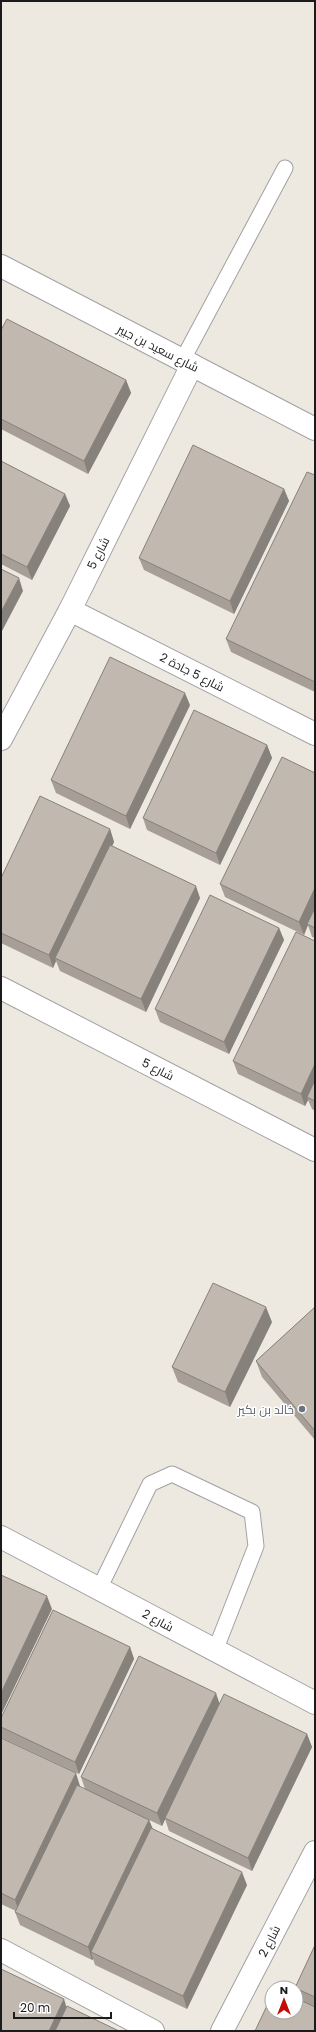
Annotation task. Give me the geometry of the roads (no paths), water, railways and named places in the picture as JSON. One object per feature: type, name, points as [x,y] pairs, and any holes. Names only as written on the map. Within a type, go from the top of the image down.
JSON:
[{"type":"street","name":"شارع سعيد بن جبير","points":[[1,266],[315,429]]},
{"type":"street","name":"شارع 5","points":[[1,739],[70,610],[187,363]]},
{"type":"street","name":"شارع 5 جادة 2","points":[[70,610],[315,734]]},
{"type":"street","name":"شارع 5","points":[[1,988],[315,1150]]},
{"type":"street","name":"شارع 2","points":[[1,1537],[315,1703]]},
{"type":"street","name":"شارع 2","points":[[222,2031],[315,1852]]},
{"type":"street","points":[[1,1950],[153,2031]]},
{"type":"lane","points":[[187,363],[285,168]]},
{"type":"lane","points":[[99,1589],[150,1484],[172,1474],[252,1512],[256,1546],[215,1650]]},
{"type":"place","name":"خالد بن بكير","points":[[302,1409]]}]
